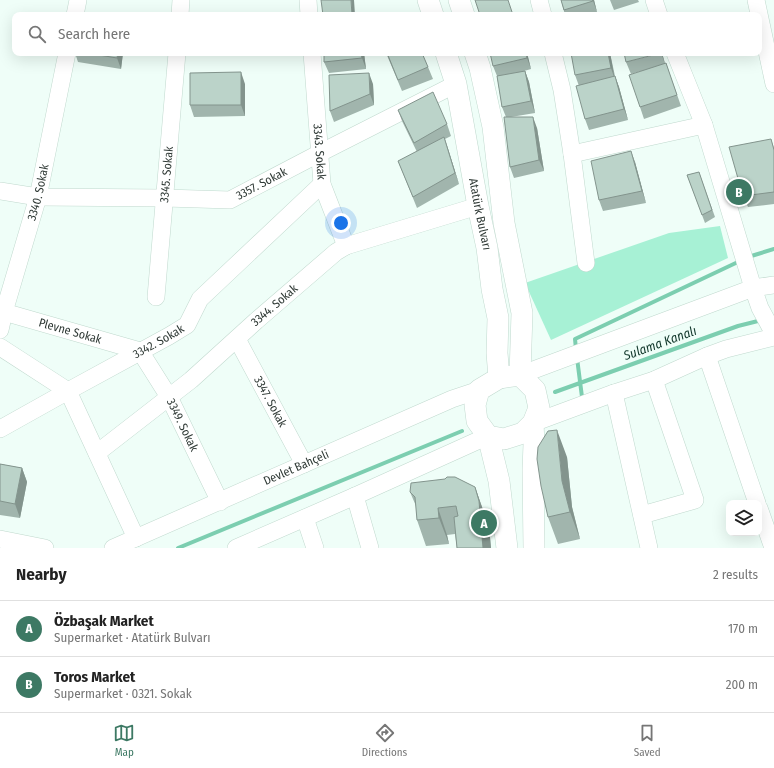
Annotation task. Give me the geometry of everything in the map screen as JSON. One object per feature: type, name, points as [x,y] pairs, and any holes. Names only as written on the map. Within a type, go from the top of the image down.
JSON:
[{"type":"main road","points":[[428,0],[432,12]]},
{"type":"main road","points":[[459,0],[463,12]]},
{"type":"main road","name":"Atatürk Bulvarı","points":[[447,56],[456,84],[487,248],[492,289],[498,318],[497,353],[499,378]]},
{"type":"main road","name":"Atatürk Bulvarı","points":[[476,56],[493,127],[504,223],[522,313],[520,375]]},
{"type":"main road","points":[[488,436],[504,439],[523,433],[533,423],[539,408],[535,390],[520,375],[499,378],[479,390],[475,406],[477,421],[488,436],[499,481],[507,548]]},
{"type":"main road","points":[[533,423],[534,548]]},
{"type":"street","points":[[76,12],[78,0]]},
{"type":"street","points":[[180,12],[181,0]]},
{"type":"street","points":[[308,0],[309,12]]},
{"type":"street","points":[[539,0],[542,12]]},
{"type":"street","points":[[654,0],[658,12]]},
{"type":"street","points":[[756,0],[759,12]]},
{"type":"street","points":[[762,28],[774,84]]},
{"type":"street","name":"3340. Sokak","points":[[0,330],[2,311],[38,197],[66,56]]},
{"type":"street","name":"3345. Sokak","points":[[156,297],[177,56]]},
{"type":"street","name":"3343. Sokak","points":[[312,56],[322,184],[346,246]]},
{"type":"street","points":[[554,56],[562,90],[572,154],[586,263]]},
{"type":"street","points":[[533,423],[654,380],[726,348],[774,336],[760,308],[753,288],[704,125],[675,56]]},
{"type":"street","name":"3357. Sokak","points":[[0,192],[38,197],[230,200],[456,84]]},
{"type":"street","points":[[572,154],[704,125]]},
{"type":"street","name":"3342. Sokak","points":[[0,429],[187,325],[200,299],[322,184]]},
{"type":"street","name":"3344. Sokak","points":[[96,453],[191,380],[336,252],[346,246],[478,206]]},
{"type":"street","points":[[520,375],[753,288],[774,285]]},
{"type":"street","name":"Plevne Sokak","points":[[2,311],[140,351]]},
{"type":"street","name":"3347. Sokak","points":[[237,339],[304,464]]},
{"type":"street","points":[[0,347],[68,391],[136,538]]},
{"type":"street","name":"3349. Sokak","points":[[140,351],[169,397],[220,502]]},
{"type":"street","points":[[707,356],[756,500]]},
{"type":"street","points":[[642,515],[695,500],[654,380]]},
{"type":"street","name":"Devlet Bahçeli","points":[[113,548],[452,399],[479,390]]},
{"type":"street","points":[[614,393],[649,548]]},
{"type":"street","points":[[236,548],[488,436]]},
{"type":"street","points":[[355,496],[370,548]]},
{"type":"street","points":[[762,517],[773,548]]},
{"type":"street","points":[[305,518],[315,548]]},
{"type":"street","points":[[0,539],[45,548]]},
{"type":"green space","points":[[720,226],[728,258],[551,340],[525,283],[669,233]]},
{"type":"building","points":[[321,0],[351,0],[352,12],[323,12]]},
{"type":"building","points":[[475,0],[508,0],[512,12],[479,12]]},
{"type":"building","points":[[561,0],[592,0],[593,1],[564,10]]},
{"type":"building","points":[[105,56],[117,56],[117,58]]},
{"type":"building","points":[[324,56],[362,56],[362,58],[324,62]]},
{"type":"building","points":[[388,56],[423,56],[428,67],[398,80]]},
{"type":"building","points":[[491,56],[527,56],[527,58],[493,66]]},
{"type":"building","points":[[572,56],[609,56],[611,68],[575,75]]},
{"type":"building","points":[[625,56],[649,56],[626,62]]},
{"type":"building","points":[[666,63],[677,95],[640,107],[629,75]]},
{"type":"building","points":[[525,71],[531,101],[502,107],[497,76]]},
{"type":"building","points":[[241,72],[241,105],[190,105],[190,73]]},
{"type":"building","points":[[369,73],[370,94],[330,111],[329,75]]},
{"type":"building","points":[[615,76],[624,109],[585,119],[576,86]]},
{"type":"building","points":[[433,92],[447,124],[414,143],[398,110]]},
{"type":"building","points":[[504,117],[533,117],[539,160],[510,167]]},
{"type":"building","points":[[444,137],[455,173],[413,197],[398,161]]},
{"type":"building","points":[[771,139],[774,150],[774,192],[743,196],[729,147]]},
{"type":"building","points":[[631,151],[642,191],[599,200],[591,161]]},
{"type":"building","points":[[699,172],[712,210],[702,215],[687,175]]},
{"type":"building","points":[[557,430],[562,481],[570,512],[548,517],[537,459],[538,447],[548,431]]},
{"type":"building","points":[[0,464],[22,468],[15,504],[0,501]]},
{"type":"building","points":[[447,477],[455,477],[475,487],[479,501],[483,548],[457,548],[454,517],[458,516],[456,506],[438,508],[439,518],[417,520],[415,497],[410,492],[411,483],[445,479]]},
{"type":"waterway","points":[[748,257],[774,249]]},
{"type":"waterway","points":[[576,349],[575,339],[740,261]]},
{"type":"waterway","name":"Sulama Kanalı","points":[[555,392],[738,326],[762,320]]},
{"type":"waterway","points":[[577,358],[582,397]]},
{"type":"waterway","points":[[178,548],[462,431]]},
{"type":"place","name":"Toros Market","points":[[739,192]]},
{"type":"place","name":"Özbaşak Market","points":[[484,523]]}]
